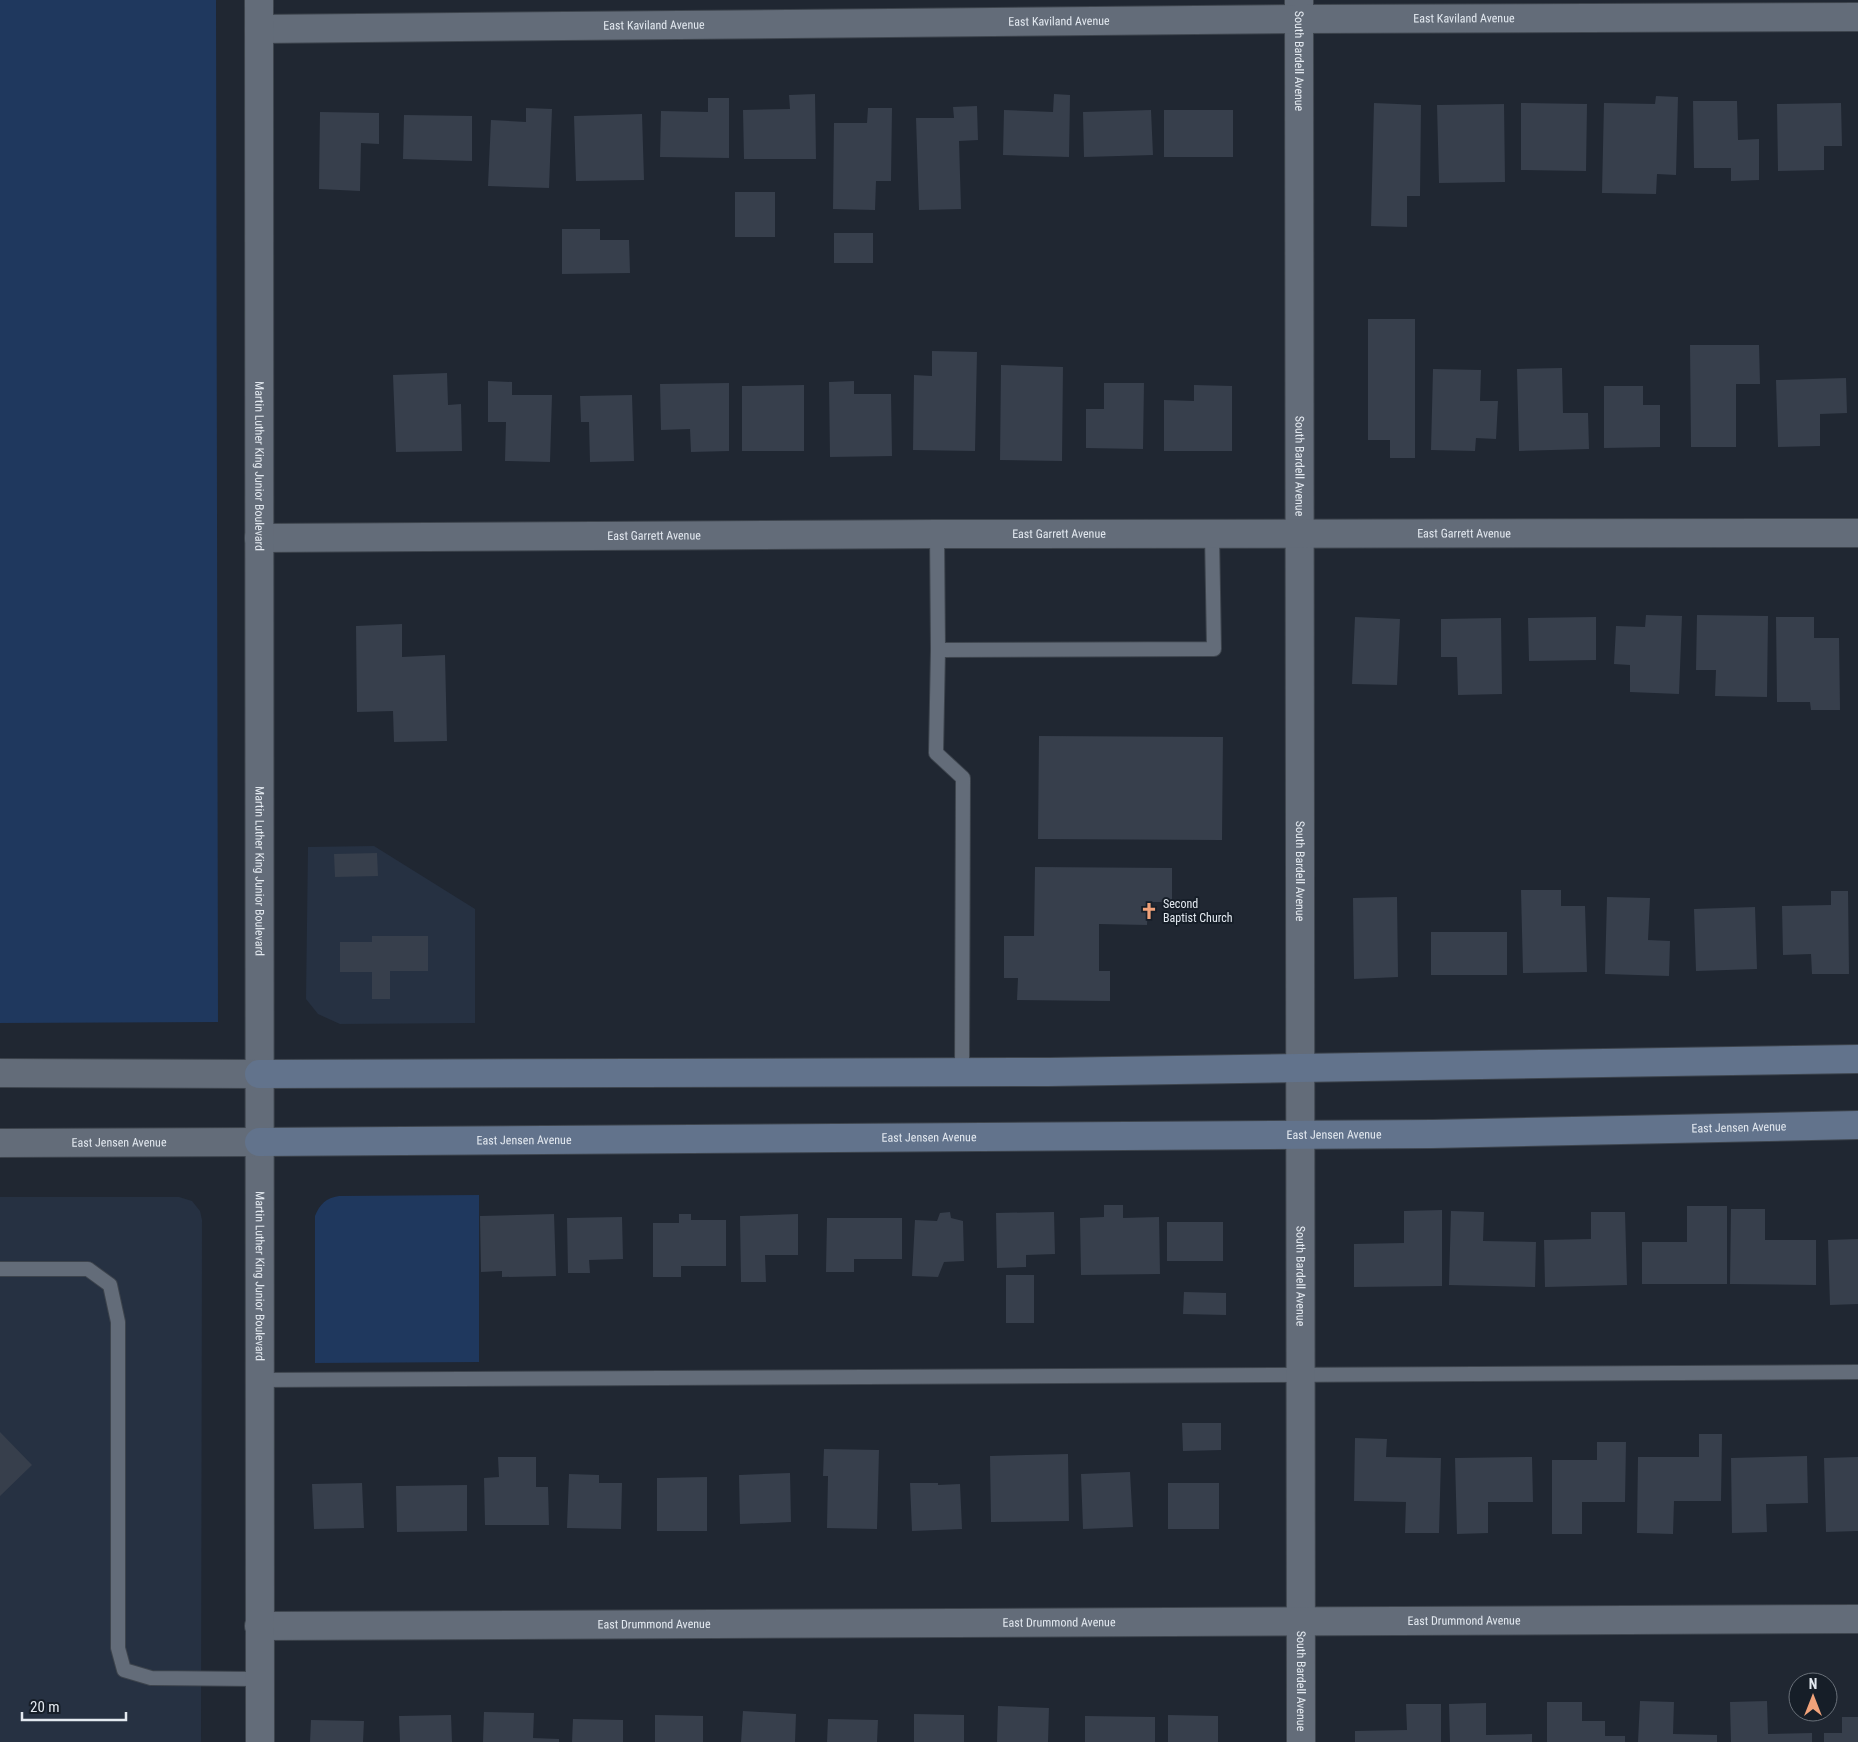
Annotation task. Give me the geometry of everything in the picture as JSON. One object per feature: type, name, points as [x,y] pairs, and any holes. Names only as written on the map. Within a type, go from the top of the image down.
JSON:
[{"type":"main road","points":[[260,1074],[962,1072],[1858,1059]]},
{"type":"main road","name":"East Jensen Avenue","points":[[260,1142],[1432,1134],[1858,1125]]},
{"type":"street","name":"Martin Luther King Junior Boulevard","points":[[259,0],[260,1742]]},
{"type":"street","name":"East Kaviland Avenue","points":[[259,28],[1299,9],[1858,18]]},
{"type":"street","name":"South Bardell Avenue","points":[[1299,9],[1301,1742]]},
{"type":"street","name":"East Garrett Avenue","points":[[259,538],[937,534],[1858,533]]},
{"type":"street","points":[[0,1073],[260,1074]]},
{"type":"street","name":"East Jensen Avenue","points":[[0,1143],[260,1142]]},
{"type":"street","name":"East Drummond Avenue","points":[[260,1626],[1858,1619]]},
{"type":"lane","points":[[937,534],[938,650],[936,753],[963,778],[962,1072]]},
{"type":"lane","points":[[938,650],[1214,649],[1212,534]]},
{"type":"lane","points":[[0,1269],[88,1269],[110,1285],[118,1322],[118,1648],[124,1670],[151,1678],[260,1679]]},
{"type":"lane","points":[[260,1380],[1858,1372]]},
{"type":"shaded area","points":[[0,0],[216,0],[218,1022],[0,1023]]},
{"type":"shaded area","points":[[374,846],[475,909],[475,1023],[340,1024],[318,1014],[306,999],[308,847]]},
{"type":"shaded area","points":[[479,1195],[479,1362],[315,1363],[315,1216],[321,1205],[330,1198],[339,1196]]},
{"type":"shaded area","points":[[0,1197],[179,1197],[192,1201],[200,1211],[202,1220],[201,1742],[0,1742]]},
{"type":"building","points":[[815,94],[816,159],[744,159],[743,110],[790,109],[789,95]]},
{"type":"building","points":[[1054,94],[1070,95],[1069,157],[1003,155],[1004,110],[1053,112]]},
{"type":"building","points":[[1656,96],[1678,97],[1676,175],[1657,174],[1656,194],[1602,193],[1604,103],[1655,104]]},
{"type":"building","points":[[708,98],[729,98],[729,158],[660,157],[661,111],[708,112]]},
{"type":"building","points":[[1693,101],[1737,101],[1738,140],[1759,139],[1759,180],[1731,181],[1731,168],[1694,168]]},
{"type":"building","points":[[1374,103],[1421,105],[1420,196],[1407,196],[1407,227],[1371,226]]},
{"type":"building","points":[[1521,103],[1587,104],[1586,171],[1521,170]]},
{"type":"building","points":[[1841,103],[1842,146],[1824,146],[1824,170],[1778,171],[1777,104]]},
{"type":"building","points":[[1504,104],[1505,182],[1439,183],[1437,105]]},
{"type":"building","points":[[977,106],[978,140],[959,141],[961,209],[919,210],[916,118],[954,118],[953,107]]},
{"type":"building","points":[[526,108],[552,109],[549,188],[488,186],[491,120],[526,122]]},
{"type":"building","points":[[868,108],[892,108],[891,181],[876,181],[875,210],[833,209],[834,123],[867,123]]},
{"type":"building","points":[[1151,110],[1153,155],[1084,157],[1083,112]]},
{"type":"building","points":[[1164,110],[1233,110],[1233,157],[1164,157]]},
{"type":"building","points":[[320,112],[379,113],[379,144],[361,143],[360,191],[319,189]]},
{"type":"building","points":[[642,114],[644,180],[576,181],[574,116]]},
{"type":"building","points":[[404,115],[472,116],[472,161],[403,159]]},
{"type":"building","points":[[735,192],[775,192],[775,237],[735,237]]},
{"type":"building","points":[[562,229],[600,229],[600,240],[629,240],[630,273],[562,274]]},
{"type":"building","points":[[834,233],[873,233],[873,263],[834,263]]},
{"type":"building","points":[[1368,319],[1415,319],[1415,458],[1390,458],[1390,440],[1368,440]]},
{"type":"building","points":[[1690,345],[1759,345],[1760,384],[1736,384],[1736,447],[1691,447]]},
{"type":"building","points":[[932,351],[977,352],[975,451],[913,450],[914,375],[932,376]]},
{"type":"building","points":[[1001,365],[1063,367],[1062,461],[1000,460]]},
{"type":"building","points":[[1562,368],[1563,413],[1588,413],[1589,449],[1519,451],[1517,369]]},
{"type":"building","points":[[1433,369],[1481,370],[1480,401],[1498,401],[1496,439],[1476,438],[1475,451],[1431,450]]},
{"type":"building","points":[[447,373],[448,405],[461,404],[462,451],[396,452],[393,375]]},
{"type":"building","points":[[1846,378],[1847,413],[1820,414],[1820,446],[1778,447],[1776,380]]},
{"type":"building","points":[[488,381],[512,382],[512,395],[552,395],[550,462],[505,461],[506,422],[488,422]]},
{"type":"building","points":[[854,381],[854,394],[891,394],[892,456],[830,457],[829,382]]},
{"type":"building","points":[[729,383],[729,451],[691,452],[690,429],[661,430],[660,384]]},
{"type":"building","points":[[1104,383],[1144,383],[1143,449],[1086,448],[1086,409],[1104,409]]},
{"type":"building","points":[[804,385],[804,451],[742,451],[742,386]]},
{"type":"building","points":[[1194,385],[1232,386],[1232,451],[1164,451],[1164,400],[1194,401]]},
{"type":"building","points":[[1604,386],[1643,386],[1643,405],[1660,405],[1660,447],[1604,448]]},
{"type":"building","points":[[632,395],[634,461],[590,462],[589,422],[581,422],[580,396]]},
{"type":"building","points":[[1646,615],[1682,616],[1679,694],[1630,692],[1630,665],[1614,664],[1616,626],[1645,627]]},
{"type":"building","points":[[1697,615],[1768,616],[1767,697],[1715,696],[1716,670],[1696,670]]},
{"type":"building","points":[[1355,617],[1400,619],[1397,685],[1352,684]]},
{"type":"building","points":[[1596,617],[1596,660],[1529,661],[1528,618]]},
{"type":"building","points":[[1776,617],[1814,617],[1814,638],[1839,638],[1840,710],[1811,710],[1810,702],[1777,702]]},
{"type":"building","points":[[1501,618],[1502,694],[1458,695],[1457,657],[1441,657],[1441,619]]},
{"type":"building","points":[[402,624],[402,657],[445,655],[447,741],[394,742],[393,711],[357,712],[356,626]]},
{"type":"building","points":[[1039,736],[1223,737],[1222,840],[1038,839]]},
{"type":"building","points":[[377,853],[378,876],[335,877],[334,854]]},
{"type":"building","points":[[1035,867],[1172,868],[1172,902],[1148,902],[1147,925],[1099,924],[1099,971],[1110,971],[1110,1001],[1017,1000],[1018,978],[1004,978],[1004,936],[1034,936]]},
{"type":"building","points":[[1521,890],[1561,890],[1561,906],[1585,906],[1587,972],[1523,973]]},
{"type":"building","points":[[1831,891],[1848,891],[1849,974],[1812,974],[1811,954],[1783,955],[1782,906],[1831,905]]},
{"type":"building","points":[[1397,897],[1398,977],[1354,979],[1353,898]]},
{"type":"building","points":[[1607,897],[1650,898],[1648,940],[1670,941],[1669,976],[1605,974]]},
{"type":"building","points":[[1755,907],[1757,969],[1696,971],[1694,909]]},
{"type":"building","points":[[1431,932],[1507,932],[1507,975],[1431,975]]},
{"type":"building","points":[[372,936],[428,936],[428,971],[390,971],[390,999],[372,999],[372,972],[340,972],[340,942],[372,942]]},
{"type":"building","points":[[1104,1205],[1123,1205],[1123,1218],[1159,1217],[1160,1274],[1081,1275],[1080,1218],[1104,1217]]},
{"type":"building","points":[[1687,1206],[1727,1206],[1727,1284],[1642,1284],[1642,1242],[1687,1242]]},
{"type":"building","points":[[1731,1209],[1765,1209],[1765,1240],[1816,1240],[1816,1285],[1730,1284]]},
{"type":"building","points":[[1442,1210],[1442,1286],[1354,1287],[1354,1244],[1404,1243],[1404,1211]]},
{"type":"building","points":[[1451,1211],[1484,1212],[1483,1241],[1536,1242],[1535,1287],[1449,1285]]},
{"type":"building","points":[[950,1212],[951,1218],[963,1221],[964,1261],[944,1262],[938,1277],[912,1276],[915,1220],[937,1221],[940,1213]]},
{"type":"building","points":[[1054,1212],[1055,1254],[1026,1255],[1026,1267],[997,1268],[996,1213]]},
{"type":"building","points":[[1591,1212],[1625,1212],[1627,1285],[1545,1287],[1544,1240],[1591,1239]]},
{"type":"building","points":[[554,1214],[556,1276],[502,1277],[502,1271],[481,1272],[480,1216]]},
{"type":"building","points":[[679,1214],[691,1214],[691,1220],[726,1220],[726,1266],[681,1266],[681,1277],[653,1277],[653,1223],[679,1223]]},
{"type":"building","points":[[798,1214],[798,1255],[765,1255],[766,1282],[741,1282],[740,1216]]},
{"type":"building","points":[[622,1217],[623,1259],[589,1260],[590,1273],[568,1273],[567,1218]]},
{"type":"building","points":[[827,1218],[902,1218],[902,1259],[854,1259],[854,1272],[826,1272]]},
{"type":"building","points":[[1167,1222],[1223,1222],[1223,1261],[1167,1261]]},
{"type":"building","points":[[1858,1239],[1858,1304],[1830,1305],[1828,1240]]},
{"type":"building","points":[[1006,1275],[1034,1275],[1034,1323],[1006,1323]]},
{"type":"building","points":[[1184,1292],[1226,1293],[1226,1315],[1183,1314]]},
{"type":"building","points":[[1182,1423],[1221,1423],[1221,1450],[1183,1451]]},
{"type":"building","points":[[0,1432],[32,1465],[0,1496]]},
{"type":"building","points":[[1699,1434],[1722,1434],[1721,1501],[1674,1501],[1673,1534],[1637,1533],[1638,1457],[1699,1457]]},
{"type":"building","points":[[1355,1438],[1387,1439],[1386,1457],[1441,1458],[1439,1533],[1405,1533],[1406,1502],[1354,1501]]},
{"type":"building","points":[[1597,1442],[1626,1442],[1625,1502],[1582,1502],[1582,1534],[1552,1534],[1552,1460],[1597,1460]]},
{"type":"building","points":[[824,1449],[879,1450],[877,1529],[827,1528],[828,1476],[823,1476]]},
{"type":"building","points":[[1068,1454],[1069,1521],[991,1522],[990,1456]]},
{"type":"building","points":[[1807,1456],[1808,1503],[1766,1504],[1767,1532],[1732,1533],[1731,1458]]},
{"type":"building","points":[[498,1457],[536,1457],[536,1487],[548,1487],[549,1525],[485,1525],[484,1478],[499,1477]]},
{"type":"building","points":[[1532,1457],[1533,1502],[1488,1502],[1488,1533],[1457,1534],[1455,1458]]},
{"type":"building","points":[[1858,1457],[1858,1531],[1826,1532],[1824,1458]]},
{"type":"building","points":[[1130,1472],[1133,1527],[1083,1529],[1081,1474]]},
{"type":"building","points":[[790,1473],[791,1522],[740,1524],[739,1475]]},
{"type":"building","points":[[569,1474],[599,1475],[599,1483],[622,1483],[621,1529],[567,1528]]},
{"type":"building","points":[[707,1477],[707,1531],[657,1531],[657,1478]]},
{"type":"building","points":[[362,1483],[364,1528],[314,1529],[312,1484]]},
{"type":"building","points":[[910,1483],[960,1484],[962,1529],[912,1531]]},
{"type":"building","points":[[1168,1483],[1219,1483],[1219,1529],[1168,1529]]},
{"type":"building","points":[[467,1485],[467,1531],[397,1532],[396,1486]]},
{"type":"building","points":[[1640,1701],[1674,1702],[1673,1734],[1717,1735],[1717,1742],[1638,1742]]},
{"type":"building","points":[[1767,1701],[1768,1734],[1812,1733],[1812,1742],[1731,1742],[1730,1702]]},
{"type":"building","points":[[1547,1702],[1582,1702],[1582,1721],[1605,1721],[1605,1736],[1625,1736],[1625,1742],[1547,1742]]},
{"type":"building","points":[[1486,1703],[1486,1735],[1532,1734],[1532,1742],[1450,1742],[1449,1704]]},
{"type":"building","points":[[1406,1704],[1441,1704],[1441,1742],[1355,1742],[1355,1731],[1407,1730]]},
{"type":"building","points":[[998,1706],[1049,1708],[1048,1742],[997,1742]]},
{"type":"building","points":[[743,1711],[796,1714],[795,1742],[741,1742]]},
{"type":"building","points":[[484,1712],[534,1713],[533,1738],[559,1739],[559,1742],[483,1742]]},
{"type":"building","points":[[914,1714],[964,1715],[964,1742],[914,1742]]},
{"type":"building","points":[[451,1715],[452,1742],[400,1742],[399,1716]]},
{"type":"building","points":[[655,1715],[703,1716],[703,1742],[655,1742]]},
{"type":"building","points":[[1168,1715],[1218,1716],[1218,1742],[1168,1742]]},
{"type":"building","points":[[1085,1716],[1155,1717],[1155,1742],[1085,1742]]},
{"type":"building","points":[[1842,1717],[1858,1717],[1858,1742],[1824,1742],[1824,1733],[1842,1733]]},
{"type":"building","points":[[573,1719],[623,1720],[623,1742],[572,1742]]},
{"type":"building","points":[[828,1719],[878,1720],[877,1742],[827,1742]]},
{"type":"building","points":[[311,1720],[364,1721],[363,1742],[310,1742]]},
{"type":"place","name":"Second Baptist Church","points":[[1149,911]]}]
